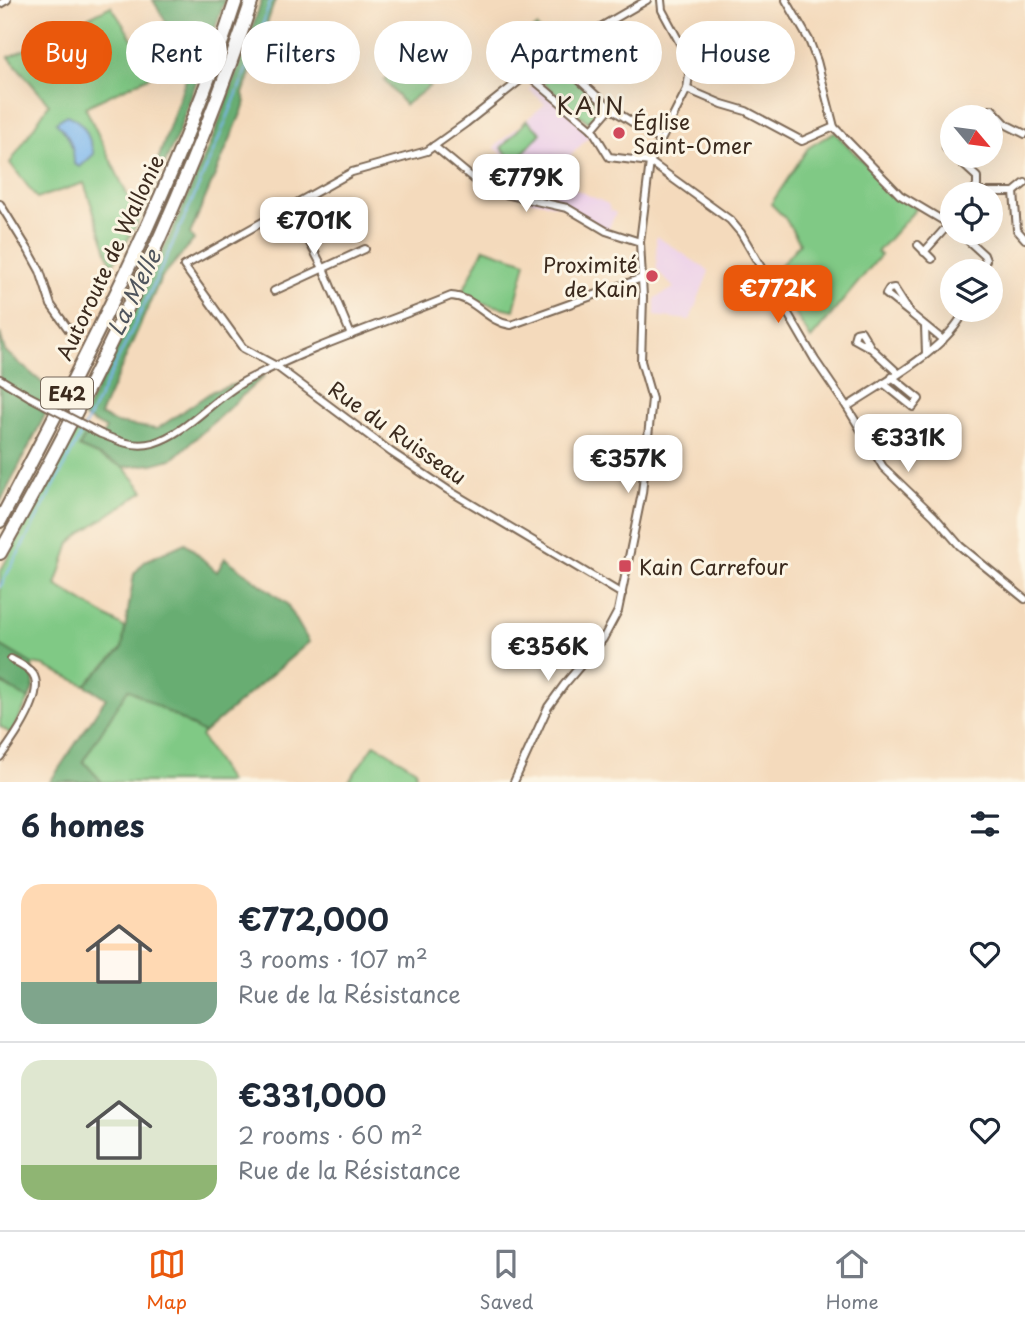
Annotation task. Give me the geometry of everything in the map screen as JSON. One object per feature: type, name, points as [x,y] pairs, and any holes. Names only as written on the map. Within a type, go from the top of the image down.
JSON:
[{"type":"highway","name":"Autoroute de Wallonie","points":[[0,521],[54,420],[130,264],[195,111],[236,0]]},
{"type":"highway","name":"Autoroute de Wallonie","points":[[0,554],[61,441],[160,235],[210,117],[252,0]]},
{"type":"street","points":[[0,4],[7,0]]},
{"type":"street","points":[[611,21],[648,0]]},
{"type":"street","points":[[514,782],[548,707],[603,639],[620,603],[642,493],[652,399],[641,361],[640,242],[650,162],[687,89],[688,58],[663,10],[661,0]]},
{"type":"street","points":[[786,0],[809,40],[817,61],[834,127],[900,195],[940,218]]},
{"type":"street","points":[[351,335],[323,268],[290,208],[352,172],[415,155],[434,146],[516,84]]},
{"type":"street","points":[[538,84],[593,131],[609,157],[650,162],[730,220],[741,233],[815,360],[883,467],[960,545],[1025,599]]},
{"type":"street","points":[[584,84],[610,108],[660,140]]},
{"type":"street","points":[[687,89],[746,111],[802,141],[834,127]]},
{"type":"street","points":[[593,131],[610,108]]},
{"type":"street","points":[[1003,120],[1025,134]]},
{"type":"street","points":[[434,146],[487,190],[567,208],[606,231],[640,242]]},
{"type":"street","points":[[967,168],[977,177],[977,182]]},
{"type":"street","points":[[1003,192],[1014,192],[1025,183]]},
{"type":"street","points":[[1014,192],[1017,230],[1025,239]]},
{"type":"street","points":[[1,206],[40,271],[51,305],[69,330]]},
{"type":"street","name":"Rue du Ruisseau","points":[[290,208],[214,247],[184,266],[243,348],[276,366],[391,452],[448,490],[622,594]]},
{"type":"street","points":[[924,251],[940,233]]},
{"type":"street","points":[[918,245],[932,259]]},
{"type":"street","points":[[973,245],[986,259]]},
{"type":"street","points":[[274,291],[365,249]]},
{"type":"street","points":[[0,379],[101,434],[125,444],[152,443],[177,431],[243,382],[351,335],[454,296],[468,300],[499,324],[510,325],[642,278]]},
{"type":"street","points":[[910,313],[943,340]]},
{"type":"street","points":[[847,407],[926,353],[955,329],[959,322]]},
{"type":"street","points":[[925,326],[926,353]]},
{"type":"street","points":[[872,349],[919,400],[913,407],[883,383]]},
{"type":"street","points":[[0,757],[23,724],[36,687],[32,672],[11,659]]},
{"type":"shaded area","points":[[536,84],[592,134],[532,194],[502,172],[511,162],[494,147],[545,104],[529,89]]},
{"type":"shaded area","points":[[566,163],[571,168],[561,179],[561,183],[608,204],[610,210],[616,213],[608,230],[567,207],[529,200]]},
{"type":"shaded area","points":[[656,236],[709,271],[690,320],[655,316],[655,298],[674,288],[657,270]]},
{"type":"green space","points":[[153,0],[225,0],[218,21],[165,21]]},
{"type":"green space","points":[[262,0],[275,0],[268,21],[255,21]]},
{"type":"green space","points":[[111,6],[126,29],[126,84],[134,84],[85,107],[133,207],[144,212],[112,266],[84,183],[37,198],[10,163],[49,104],[32,84],[112,84],[112,21],[81,21]]},
{"type":"green space","points":[[21,51],[21,71],[9,57]]},
{"type":"green space","points":[[241,59],[241,84],[246,84],[243,94],[246,102],[190,234],[194,240],[161,278],[100,415],[116,423],[157,429],[213,391],[265,375],[174,458],[153,464],[124,467],[79,447],[86,435],[100,441],[106,429],[83,417],[178,218],[216,130]]},
{"type":"green space","points":[[184,84],[196,84],[178,134],[144,212],[133,207],[158,160]]},
{"type":"green space","points":[[387,84],[429,84],[430,86],[405,105]]},
{"type":"green space","points":[[545,84],[579,84],[604,107],[588,122]]},
{"type":"green space","points":[[527,120],[541,133],[515,162],[501,148]]},
{"type":"green space","points":[[834,132],[898,197],[917,208],[877,252],[881,255],[811,339],[772,275],[800,243],[785,218],[771,204],[808,148]]},
{"type":"green space","points":[[484,248],[526,262],[514,310],[478,302],[462,293]]},
{"type":"green space","points":[[0,333],[5,351],[52,391],[42,411],[46,413],[0,503]]},
{"type":"green space","points":[[76,431],[86,435],[79,447],[124,467],[144,491],[70,543],[56,585],[125,628],[122,649],[85,685],[44,666],[32,664],[0,645],[0,572]]},
{"type":"green space","points":[[185,543],[217,572],[225,558],[287,604],[309,642],[204,733],[128,689],[83,761],[102,782],[50,782],[106,698],[85,685],[122,649],[134,574],[145,561]]},
{"type":"green space","points":[[0,645],[32,664],[34,686],[29,699],[0,682]]},
{"type":"green space","points":[[0,682],[29,699],[11,734],[0,726]]},
{"type":"green space","points":[[128,688],[204,733],[201,736],[229,782],[102,782],[83,761]]},
{"type":"green space","points":[[375,744],[416,770],[415,782],[348,782]]},
{"type":"water","points":[[67,115],[82,125],[94,154],[80,167],[74,164],[70,141],[56,122]]},
{"type":"waterway","name":"La Melle","points":[[0,587],[87,422],[173,243],[225,123],[271,0]]},
{"type":"place","name":"Église Saint-Omer","points":[[619,133]]},
{"type":"place","name":"Proximité de Kain","points":[[652,276]]},
{"type":"place","name":"Kain Carrefour","points":[[625,566]]},
{"type":"district","name":"KAIN","points":[[591,105]]}]
